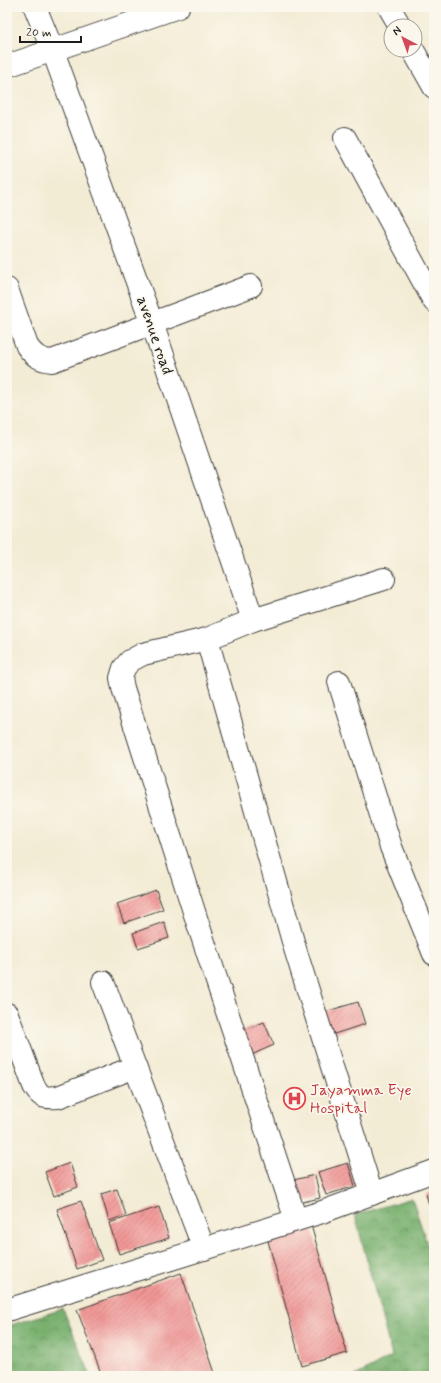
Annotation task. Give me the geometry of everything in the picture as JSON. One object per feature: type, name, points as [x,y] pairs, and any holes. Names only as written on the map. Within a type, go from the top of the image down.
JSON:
[{"type":"street","name":"avenue road","points":[[35,7],[53,51],[152,323],[253,620]]},
{"type":"street","points":[[7,66],[178,7]]},
{"type":"street","points":[[389,7],[395,18]]},
{"type":"street","points":[[418,58],[434,87]]},
{"type":"street","points":[[346,138],[434,301]]},
{"type":"street","points":[[7,289],[27,346],[32,354],[41,360],[52,361],[251,286]]},
{"type":"street","points":[[296,1220],[198,921],[121,678],[124,668],[130,661],[143,654],[207,638],[253,620],[384,579]]},
{"type":"street","points":[[207,638],[296,952],[372,1194]]},
{"type":"street","points":[[339,682],[391,847],[434,954]]},
{"type":"street","points":[[103,982],[204,1249]]},
{"type":"street","points":[[7,1014],[11,1038],[34,1086],[39,1094],[47,1098],[58,1097],[135,1067]]},
{"type":"street","points":[[7,1310],[296,1220],[434,1171]]},
{"type":"green space","points":[[412,1198],[434,1265],[434,1376],[355,1376],[392,1356],[355,1215]]},
{"type":"green space","points":[[63,1309],[91,1376],[7,1376],[7,1326]]},
{"type":"building","points":[[156,890],[163,909],[124,923],[117,904]]},
{"type":"building","points":[[164,922],[169,938],[138,948],[133,933]]},
{"type":"building","points":[[358,1002],[365,1024],[328,1036],[321,1013]]},
{"type":"building","points":[[264,1022],[274,1045],[249,1056],[239,1032]]},
{"type":"building","points":[[70,1163],[78,1187],[54,1196],[45,1172]]},
{"type":"building","points":[[348,1163],[355,1186],[326,1195],[318,1172]]},
{"type":"building","points":[[315,1175],[320,1198],[294,1204],[289,1181]]},
{"type":"building","points":[[117,1189],[126,1215],[109,1221],[101,1194]]},
{"type":"building","points":[[434,1191],[434,1221],[426,1194]]},
{"type":"building","points":[[81,1201],[102,1260],[77,1269],[57,1209]]},
{"type":"building","points":[[159,1207],[169,1238],[119,1254],[109,1223]]},
{"type":"building","points":[[311,1225],[347,1353],[302,1366],[268,1241]]},
{"type":"building","points":[[181,1273],[216,1376],[102,1376],[77,1310]]},
{"type":"place","name":"Jayamma Eye Hospital","points":[[294,1098]]}]
